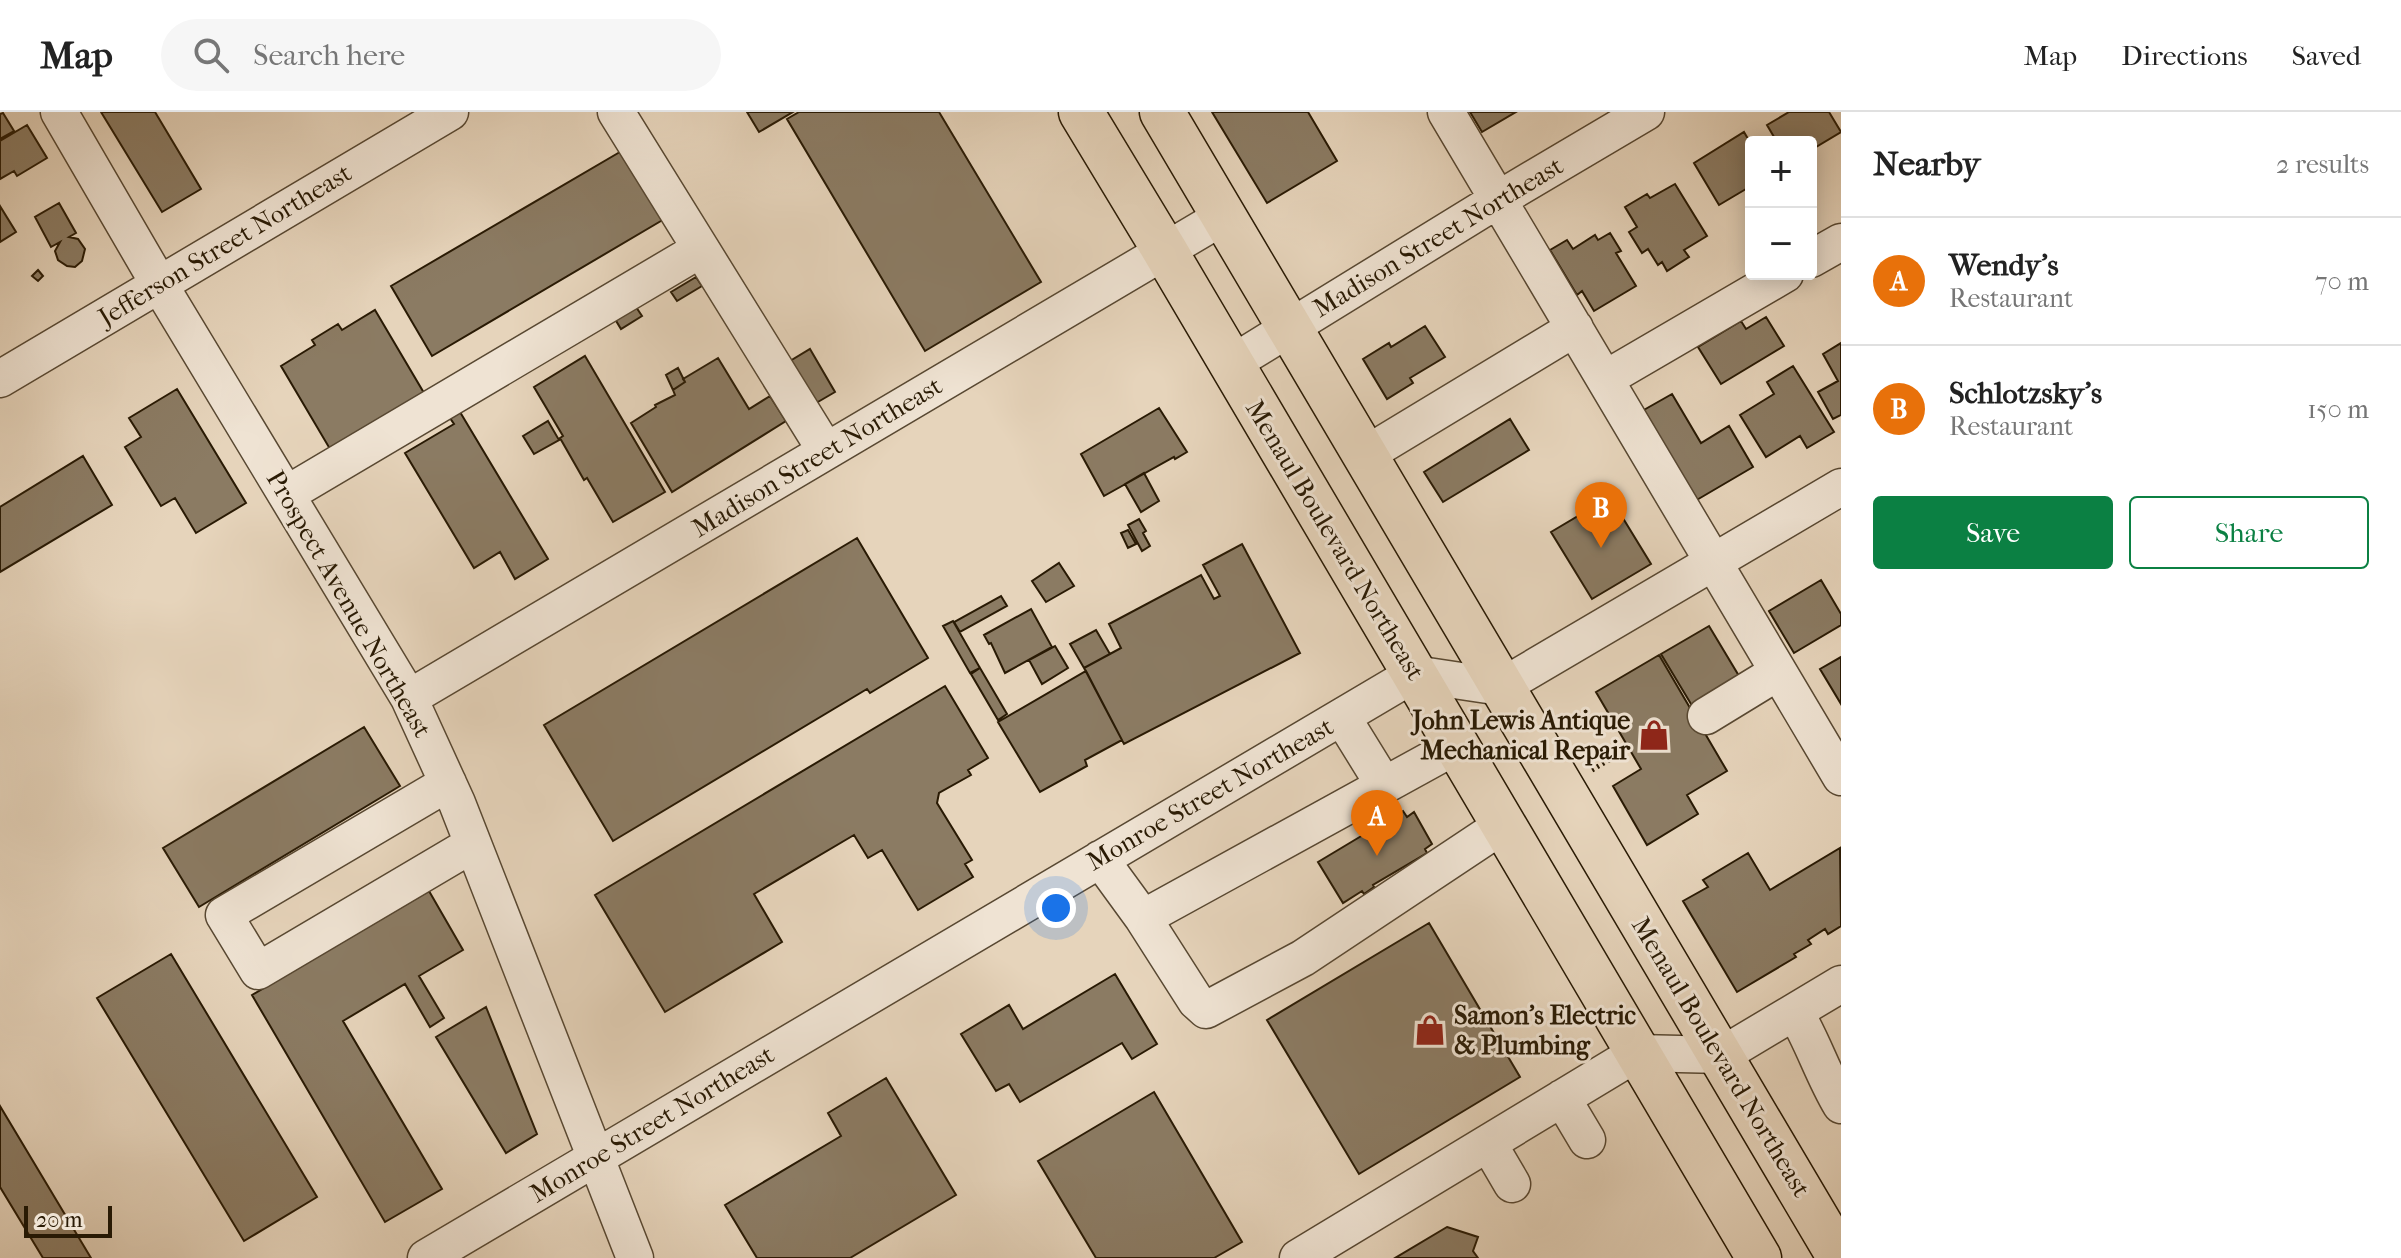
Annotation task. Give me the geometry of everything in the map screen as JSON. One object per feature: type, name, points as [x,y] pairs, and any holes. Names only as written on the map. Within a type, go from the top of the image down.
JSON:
[{"type":"main road","name":"Menaul Boulevard Northeast","points":[[1081,112],[1759,1258]]},
{"type":"main road","name":"Menaul Boulevard Northeast","points":[[1162,112],[1840,1258]]},
{"type":"street","name":"Prospect Avenue Northeast","points":[[59,112],[409,698],[473,844],[635,1258]]},
{"type":"street","name":"Jefferson Street Northeast","points":[[0,379],[450,112]]},
{"type":"street","points":[[616,112],[826,451]]},
{"type":"street","points":[[1446,112],[1778,672],[1831,739],[1841,777]]},
{"type":"street","name":"Madison Street Northeast","points":[[1231,364],[1646,112]]},
{"type":"street","name":"Madison Street Northeast","points":[[409,698],[1224,216]]},
{"type":"street","points":[[1817,256],[1841,242]]},
{"type":"street","points":[[287,494],[701,249]]},
{"type":"street","points":[[1605,379],[1775,280]]},
{"type":"street","points":[[1365,455],[1575,328]]},
{"type":"street","points":[[1414,674],[1501,687],[1841,487]]},
{"type":"street","points":[[1706,716],[1778,672]]},
{"type":"street","name":"Monroe Street Northeast","points":[[426,1258],[1414,674]]},
{"type":"street","points":[[1342,717],[1384,785]]},
{"type":"street","points":[[1143,918],[1456,746]]},
{"type":"street","points":[[448,783],[224,915],[258,971],[473,844]]},
{"type":"street","points":[[1100,859],[1143,918],[1196,1001],[1206,1010],[1303,958],[1503,825]]},
{"type":"street","points":[[1298,1258],[1637,1053],[1722,1055],[1841,984]]},
{"type":"street","points":[[1795,1012],[1837,1088]]},
{"type":"street","points":[[1562,1098],[1587,1140]]},
{"type":"street","points":[[1488,1143],[1512,1184]]},
{"type":"path","points":[[1587,773],[1629,748]]},
{"type":"building","points":[[101,112],[155,112],[201,189],[162,212]]},
{"type":"building","points":[[747,112],[793,112],[759,132]]},
{"type":"building","points":[[799,112],[939,112],[1041,282],[925,351],[787,119]]},
{"type":"building","points":[[1212,112],[1308,112],[1337,161],[1267,203]]},
{"type":"building","points":[[1470,112],[1516,112],[1482,132]]},
{"type":"building","points":[[1789,112],[1829,112],[1841,132],[1817,146],[1817,136],[1773,136],[1767,125]]},
{"type":"building","points":[[3,113],[14,131],[0,139],[0,114]]},
{"type":"building","points":[[27,125],[47,158],[17,176],[14,171],[0,179],[0,141]]},
{"type":"building","points":[[1744,132],[1746,136],[1745,190],[1719,205],[1694,163]]},
{"type":"building","points":[[625,149],[666,218],[432,356],[391,286]]},
{"type":"building","points":[[1675,184],[1707,236],[1684,250],[1689,257],[1667,271],[1662,262],[1658,265],[1648,249],[1642,253],[1629,232],[1637,227],[1625,207],[1647,194],[1650,198]]},
{"type":"building","points":[[59,203],[76,233],[69,237],[78,239],[85,249],[82,261],[75,267],[58,260],[55,251],[60,242],[51,247],[35,217]]},
{"type":"building","points":[[0,206],[16,232],[0,242]]},
{"type":"building","points":[[1610,233],[1621,251],[1616,253],[1636,286],[1594,311],[1582,291],[1577,295],[1550,250],[1567,240],[1573,249],[1595,235],[1598,240]]},
{"type":"building","points":[[38,270],[43,276],[38,281],[32,276]]},
{"type":"building","points":[[696,277],[702,286],[677,301],[671,292]]},
{"type":"building","points":[[636,307],[642,316],[621,329],[615,319]]},
{"type":"building","points":[[375,310],[424,393],[330,449],[281,366],[315,345],[312,340],[338,324],[342,330]]},
{"type":"building","points":[[1766,317],[1784,346],[1721,384],[1698,347],[1741,321],[1746,329]]},
{"type":"building","points":[[1425,326],[1445,357],[1410,378],[1413,383],[1387,399],[1363,359],[1389,343],[1391,347]]},
{"type":"building","points":[[1841,343],[1841,415],[1833,419],[1818,392],[1838,381],[1823,354]]},
{"type":"building","points":[[810,349],[835,392],[811,406],[785,364]]},
{"type":"building","points":[[585,356],[665,492],[613,522],[587,478],[584,480],[534,387]]},
{"type":"building","points":[[718,358],[749,409],[770,396],[786,421],[672,492],[631,423],[675,395],[673,390],[685,382],[683,379]]},
{"type":"building","points":[[1793,366],[1834,432],[1807,448],[1800,436],[1766,457],[1740,415],[1774,394],[1767,382]]},
{"type":"building","points":[[678,368],[685,382],[673,390],[666,375]]},
{"type":"building","points":[[177,389],[246,503],[196,533],[175,498],[161,506],[125,447],[141,437],[129,418]]},
{"type":"building","points":[[1672,394],[1701,443],[1729,426],[1753,467],[1695,501],[1642,411]]},
{"type":"building","points":[[1159,408],[1187,452],[1104,496],[1081,454]]},
{"type":"building","points":[[460,412],[548,559],[515,579],[500,552],[474,568],[405,453],[454,424],[450,418]]},
{"type":"building","points":[[1510,419],[1529,450],[1443,502],[1424,472]]},
{"type":"building","points":[[548,421],[559,440],[534,454],[523,436]]},
{"type":"building","points":[[83,456],[112,505],[0,572],[0,507]]},
{"type":"building","points":[[1144,473],[1159,501],[1141,512],[1125,484]]},
{"type":"building","points":[[1610,497],[1651,564],[1592,599],[1551,532]]},
{"type":"building","points":[[1139,519],[1150,546],[1142,551],[1128,525]]},
{"type":"building","points":[[1128,530],[1136,544],[1128,548],[1121,533]]},
{"type":"building","points":[[857,538],[928,658],[870,693],[867,689],[613,841],[544,725]]},
{"type":"building","points":[[1242,544],[1300,653],[1124,744],[1084,668],[1121,648],[1109,624],[1201,575],[1214,599],[1220,596],[1203,565]]},
{"type":"building","points":[[1059,563],[1074,586],[1046,602],[1032,581]]},
{"type":"building","points":[[1821,580],[1841,614],[1841,625],[1794,653],[1769,611]]},
{"type":"building","points":[[1001,596],[1007,606],[960,632],[954,622]]},
{"type":"building","points":[[1031,609],[1052,647],[1005,673],[984,635]]},
{"type":"building","points":[[953,621],[980,668],[970,673],[943,626]]},
{"type":"building","points":[[1709,626],[1742,681],[1694,709],[1661,654]]},
{"type":"building","points":[[1096,630],[1110,654],[1084,668],[1070,644]]},
{"type":"building","points":[[1055,646],[1068,668],[1042,684],[1029,660]]},
{"type":"building","points":[[1659,655],[1727,771],[1687,795],[1698,814],[1647,845],[1613,786],[1641,769],[1596,692]]},
{"type":"building","points":[[1841,657],[1841,704],[1820,669]]},
{"type":"building","points":[[980,668],[1007,714],[998,720],[971,674]]},
{"type":"building","points":[[1086,671],[1122,740],[1085,760],[1087,766],[1040,792],[998,722]]},
{"type":"building","points":[[945,686],[988,758],[968,770],[971,775],[939,793],[937,803],[972,860],[965,864],[973,877],[918,910],[882,850],[868,858],[854,835],[754,894],[782,942],[665,1012],[595,895]]},
{"type":"building","points":[[364,727],[400,786],[199,907],[163,848]]},
{"type":"building","points":[[1403,811],[1407,817],[1414,812],[1432,844],[1425,849],[1427,853],[1373,885],[1364,894],[1362,891],[1343,903],[1318,862]]},
{"type":"building","points":[[1840,848],[1841,926],[1828,934],[1825,929],[1808,940],[1811,944],[1794,954],[1796,957],[1737,992],[1683,901],[1708,887],[1703,880],[1748,853],[1770,890]]},
{"type":"building","points":[[429,891],[463,950],[419,976],[444,1018],[430,1027],[405,984],[343,1021],[442,1189],[385,1222],[252,995]]},
{"type":"building","points":[[1429,923],[1520,1077],[1359,1174],[1267,1020]]},
{"type":"building","points":[[171,954],[317,1197],[244,1241],[97,998]]},
{"type":"building","points":[[1115,974],[1157,1044],[1132,1059],[1122,1043],[1020,1102],[1009,1084],[996,1091],[961,1034],[1009,1005],[1023,1029]]},
{"type":"building","points":[[486,1007],[537,1134],[506,1153],[436,1037]]},
{"type":"building","points":[[886,1078],[956,1195],[850,1258],[757,1258],[725,1205],[841,1136],[828,1113]]},
{"type":"building","points":[[1154,1092],[1242,1242],[1214,1258],[1096,1258],[1038,1161]]},
{"type":"building","points":[[0,1106],[91,1258],[43,1258],[0,1187]]},
{"type":"building","points":[[1447,1227],[1478,1237],[1473,1251],[1478,1258],[1395,1258]]},
{"type":"place","name":"Schlotzsky's","points":[[1601,548]]},
{"type":"place","name":"John Lewis Antique Mechanical Repair","points":[[1654,735]]},
{"type":"place","name":"Wendy's","points":[[1377,856]]},
{"type":"place","name":"Samon's Electric & Plumbing","points":[[1430,1030]]}]
